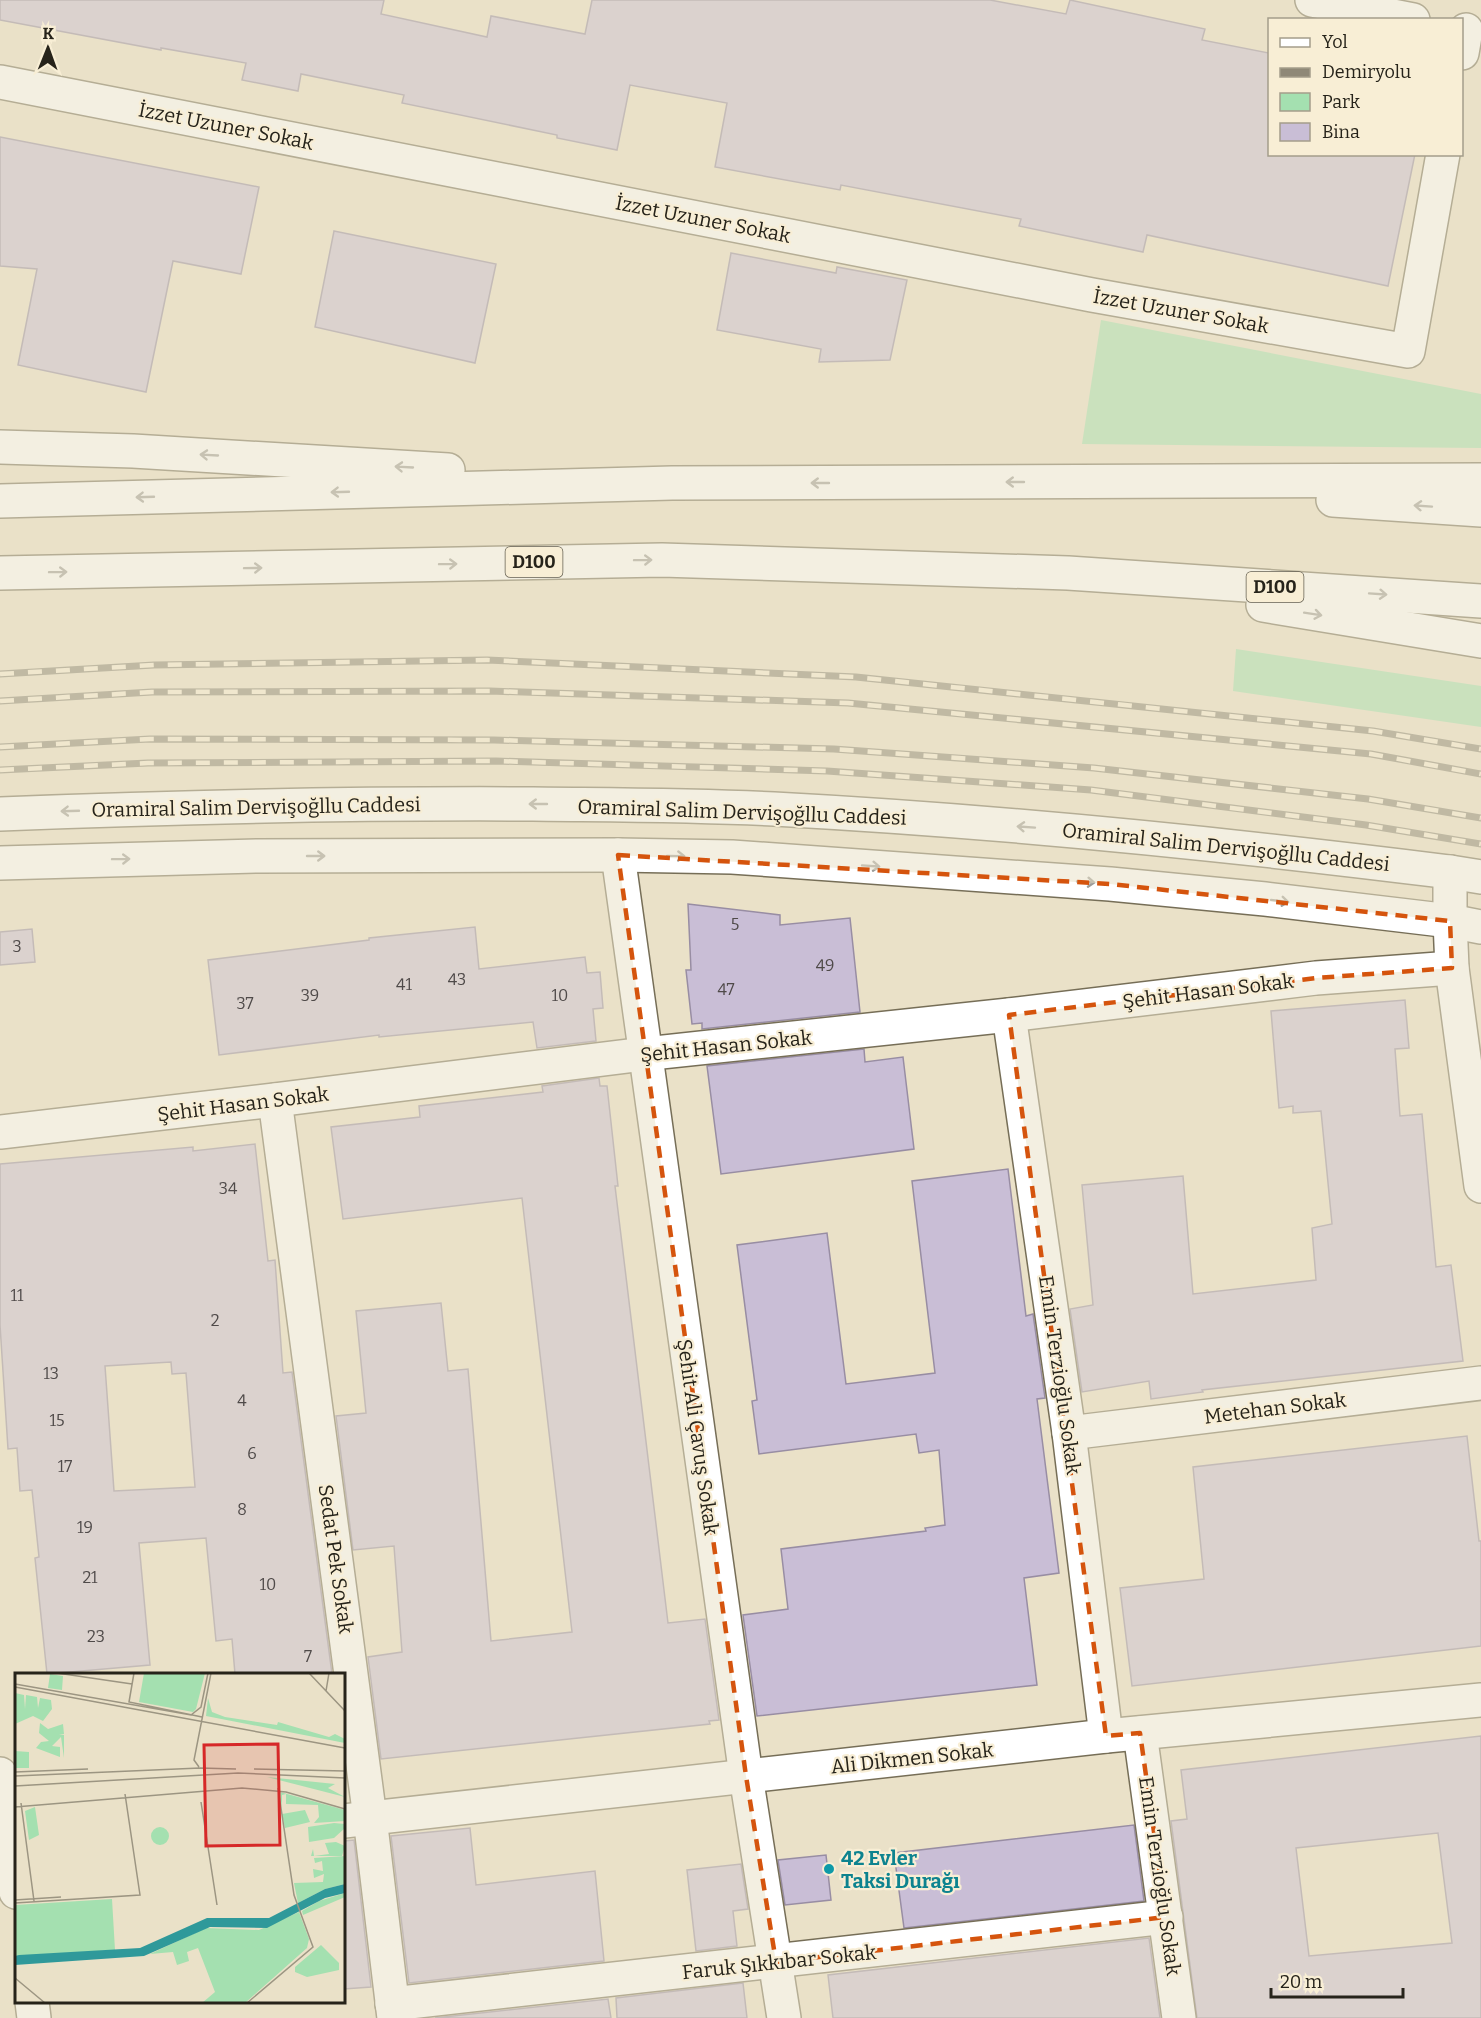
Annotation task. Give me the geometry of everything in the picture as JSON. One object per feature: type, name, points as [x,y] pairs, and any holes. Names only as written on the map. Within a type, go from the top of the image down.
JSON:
[{"type":"main road","points":[[1312,0],[1403,18]]},
{"type":"main road","name":"İzzet Uzuner Sokak","points":[[0,82],[1092,295],[1408,351],[1443,156]]},
{"type":"main road","points":[[0,447],[145,452],[672,483]]},
{"type":"main road","points":[[0,501],[672,483],[1481,480]]},
{"type":"main road","points":[[1073,482],[1481,510]]},
{"type":"main road","name":"D100","points":[[0,573],[662,560],[1068,573],[1481,601]]},
{"type":"main road","points":[[1068,573],[1481,641]]},
{"type":"main road","name":"Oramiral Salim Dervişoğllu Caddesi","points":[[0,814],[382,803],[590,804],[772,809],[1106,833],[1259,848],[1466,874]]},
{"type":"main road","name":"Şehit Ali Çavuş Sokak","points":[[618,855],[746,1776],[784,2018]]},
{"type":"main road","points":[[0,863],[257,856],[732,857],[1110,884],[1265,899],[1465,924]]},
{"type":"main road","points":[[1466,874],[1465,924],[1452,968],[1481,1186]]},
{"type":"main road","name":"Şehit Hasan Sokak","points":[[0,1132],[644,1054],[1010,1015],[1316,978],[1452,968]]},
{"type":"main road","name":"Emin Terzioğlu Sokak","points":[[1010,1015],[1069,1433],[1106,1736]]},
{"type":"main road","name":"Sedat Pek Sokak","points":[[275,1100],[340,1673]]},
{"type":"main road","name":"Metehan Sokak","points":[[1069,1433],[1481,1383]]},
{"type":"main road","name":"Ali Dikmen Sokak","points":[[357,1820],[1106,1736],[1481,1700]]},
{"type":"main road","name":"Sedat Pek Sokak","points":[[345,1715],[357,1820],[393,2011]]},
{"type":"main road","name":"Emin Terzioğlu Sokak","points":[[1140,1733],[1179,2018]]},
{"type":"main road","points":[[0,1774],[15,1872]]},
{"type":"main road","name":"Faruk Şıkkıbar Sokak","points":[[393,2011],[776,1962],[1166,1917]]},
{"type":"main road","points":[[32,2003],[34,2018]]},
{"type":"highlighted area","points":[[618,855],[1110,884],[1450,921],[1452,968],[1316,978],[1009,1015],[1106,1736],[1140,1733],[1166,1917],[776,1962],[746,1776]]},
{"type":"green space","points":[[1101,320],[1481,394],[1481,448],[1082,444]]},
{"type":"green space","points":[[1236,649],[1481,686],[1481,727],[1233,691]]},
{"type":"building","points":[[0,0],[384,0],[381,14],[487,37],[491,16],[585,34],[592,0],[990,0],[1066,14],[1070,0],[1205,29],[1202,40],[1268,53],[1268,156],[1415,156],[1388,286],[1147,235],[1143,252],[1019,226],[1021,219],[841,185],[840,190],[715,167],[727,103],[630,85],[617,150],[557,138],[557,135],[402,103],[404,95],[301,74],[298,91],[242,80],[246,63],[161,48],[161,50],[0,20]]},
{"type":"building","points":[[0,137],[259,187],[241,274],[173,261],[146,392],[18,365],[37,269],[0,266]]},
{"type":"building","points":[[334,231],[496,264],[475,363],[315,327]]},
{"type":"building","points":[[731,253],[836,273],[837,267],[907,280],[890,360],[819,362],[821,349],[717,330]]},
{"type":"building","points":[[688,904],[780,915],[780,925],[850,918],[860,1012],[702,1029],[702,1023],[692,1024],[686,970],[691,970]]},
{"type":"building","points":[[475,927],[479,969],[585,957],[587,973],[600,972],[603,1008],[593,1009],[596,1041],[537,1048],[533,1022],[379,1037],[379,1035],[219,1055],[208,960],[369,940],[369,938]]},
{"type":"building","points":[[32,929],[35,962],[0,965],[0,932]]},
{"type":"building","points":[[1405,1000],[1409,1048],[1395,1049],[1400,1116],[1422,1114],[1436,1267],[1451,1265],[1463,1361],[1202,1390],[1203,1392],[1151,1399],[1149,1381],[1082,1392],[1070,1309],[1093,1305],[1082,1185],[1183,1176],[1193,1294],[1316,1280],[1312,1228],[1332,1224],[1321,1111],[1293,1113],[1293,1106],[1279,1108],[1271,1011]]},
{"type":"building","points":[[864,1049],[865,1062],[903,1057],[914,1149],[721,1174],[707,1066]]},
{"type":"building","points":[[599,1078],[600,1086],[607,1086],[618,1186],[615,1186],[668,1623],[705,1619],[719,1720],[709,1721],[710,1724],[381,1759],[368,1657],[402,1652],[394,1546],[353,1550],[336,1416],[366,1413],[356,1311],[441,1303],[448,1371],[468,1369],[491,1641],[572,1632],[522,1198],[343,1219],[331,1127],[420,1117],[419,1106],[543,1092],[542,1086]]},
{"type":"building","points":[[255,1144],[268,1261],[275,1260],[283,1373],[292,1372],[332,1673],[235,1673],[232,1639],[216,1641],[206,1538],[139,1543],[150,1665],[47,1673],[35,1558],[39,1557],[32,1490],[20,1491],[17,1448],[8,1449],[0,1325],[0,1164],[193,1147],[193,1151]],"holes":[[[171,1362],[172,1374],[186,1373],[195,1487],[114,1491],[105,1366]]]},
{"type":"building","points":[[1008,1169],[1026,1316],[1033,1314],[1045,1398],[1037,1399],[1059,1573],[1024,1578],[1037,1685],[757,1716],[743,1615],[788,1609],[781,1549],[926,1531],[925,1528],[945,1525],[939,1450],[919,1453],[916,1434],[759,1454],[752,1401],[757,1400],[737,1245],[827,1233],[846,1384],[935,1373],[912,1181]]},
{"type":"building","points":[[1467,1436],[1479,1541],[1481,1541],[1481,1646],[1132,1686],[1120,1588],[1204,1579],[1193,1467]]},
{"type":"building","points":[[1481,1736],[1481,2018],[1197,2018],[1171,1821],[1187,1819],[1181,1770]],"holes":[[[1438,1833],[1452,1943],[1309,1956],[1296,1848]]]},
{"type":"building","points":[[1134,1825],[1144,1901],[904,1928],[894,1853]]},
{"type":"building","points":[[470,1828],[476,1885],[595,1871],[604,1961],[409,1983],[391,1836]]},
{"type":"building","points":[[354,1840],[371,1987],[345,1989],[345,1841]]},
{"type":"building","points":[[826,1855],[831,1900],[785,1905],[778,1860]]},
{"type":"building","points":[[741,1864],[748,1909],[733,1911],[737,1946],[696,1951],[687,1870]]},
{"type":"building","points":[[1149,1938],[1160,2018],[833,2018],[828,1975]]},
{"type":"building","points":[[743,1983],[747,2018],[617,2018],[616,1998]]},
{"type":"building","points":[[608,1999],[611,2018],[435,2018]]},
{"type":"railway","points":[[0,674],[154,665],[487,660],[856,677],[1373,731],[1481,749]]},
{"type":"railway","points":[[0,701],[152,692],[490,691],[848,703],[1371,754],[1481,774]]},
{"type":"railway","points":[[0,747],[150,739],[494,740],[834,749],[1094,768],[1368,799],[1481,818]]},
{"type":"railway","points":[[0,770],[148,763],[496,761],[827,771],[1091,790],[1366,825],[1481,844]]},
{"type":"place","name":"42 Evler Taksi Durağı","points":[[829,1869]]}]
